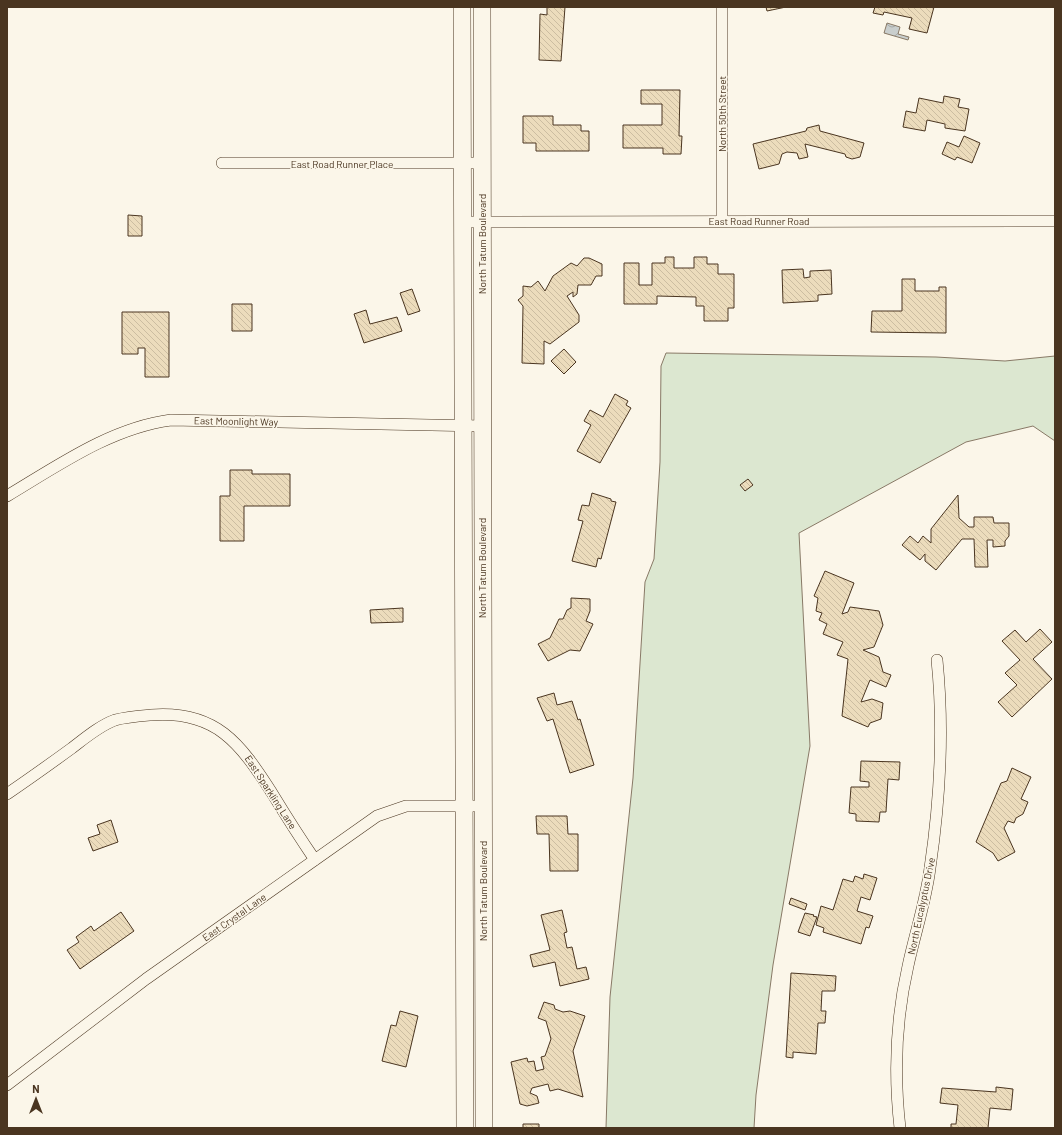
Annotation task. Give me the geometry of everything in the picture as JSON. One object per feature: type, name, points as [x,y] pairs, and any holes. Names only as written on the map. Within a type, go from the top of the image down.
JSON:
[{"type":"main road","name":"North Tatum Boulevard","points":[[462,7],[465,1128]]},
{"type":"main road","name":"North Tatum Boulevard","points":[[482,7],[484,1128]]},
{"type":"street","name":"North 50th Street","points":[[722,7],[722,221]]},
{"type":"street","name":"East Road Runner Place","points":[[222,163],[482,163]]},
{"type":"street","name":"East Road Runner Road","points":[[463,222],[1055,221]]},
{"type":"street","name":"East Moonlight Way","points":[[7,496],[108,438],[153,423],[171,420],[482,426]]},
{"type":"street","name":"North Eucalyptus Drive","points":[[900,1128],[897,1067],[899,1024],[905,979],[930,869],[936,818],[941,728],[937,660]]},
{"type":"street","name":"East Sparkling Lane","points":[[7,794],[98,729],[115,720],[167,714],[186,716],[203,720],[223,732],[238,745],[257,770],[315,860]]},
{"type":"street","name":"East Crystal Lane","points":[[7,1085],[134,989],[377,816],[406,806],[483,806]]},
{"type":"green space","points":[[666,353],[936,357],[1005,361],[1055,356],[1055,441],[1033,426],[966,442],[799,533],[810,746],[773,965],[756,1095],[754,1128],[606,1128],[610,997],[633,778],[645,582],[654,559],[660,462],[661,366]]},
{"type":"water","points":[[887,23],[900,27],[898,34],[909,37],[908,40],[884,33]]},
{"type":"building","points":[[547,7],[565,7],[561,61],[539,60],[540,14],[547,15]]},
{"type":"building","points":[[766,7],[786,7],[767,11]]},
{"type":"building","points":[[875,7],[934,7],[927,33],[909,29],[912,18],[884,12],[883,15],[873,13]]},
{"type":"building","points":[[641,90],[680,90],[679,136],[682,136],[681,154],[663,154],[663,148],[623,148],[623,125],[662,125],[662,104],[641,104]]},
{"type":"building","points":[[944,96],[960,99],[958,107],[969,109],[965,131],[945,128],[945,124],[927,120],[925,131],[903,127],[906,111],[916,113],[919,98],[943,103]]},
{"type":"building","points":[[523,116],[553,116],[553,125],[581,125],[581,131],[589,131],[589,151],[536,151],[536,143],[523,143]]},
{"type":"building","points":[[819,125],[820,131],[864,143],[860,157],[852,159],[846,157],[845,154],[805,144],[808,157],[799,159],[797,153],[787,152],[782,154],[779,164],[759,169],[753,144],[806,131],[807,128]]},
{"type":"building","points":[[964,136],[980,143],[972,163],[957,157],[955,160],[942,154],[947,142],[959,147]]},
{"type":"building","points":[[128,215],[142,216],[142,236],[128,236]]},
{"type":"building","points":[[665,257],[674,257],[674,268],[694,268],[694,257],[707,257],[707,264],[718,264],[718,274],[734,274],[734,308],[728,308],[728,321],[704,321],[704,306],[696,306],[696,297],[657,296],[657,304],[624,304],[624,263],[639,263],[639,285],[652,285],[652,263],[665,263]]},
{"type":"building","points":[[584,258],[589,258],[602,264],[602,276],[596,276],[591,285],[578,285],[577,294],[573,297],[573,292],[567,296],[579,315],[579,322],[550,344],[544,341],[544,364],[522,363],[523,306],[518,300],[523,296],[523,286],[531,287],[538,281],[545,291],[553,276],[571,263],[577,266]]},
{"type":"building","points":[[803,269],[804,278],[810,277],[810,271],[831,270],[832,294],[818,295],[818,301],[783,303],[782,270]]},
{"type":"building","points":[[902,279],[915,279],[915,291],[939,291],[939,287],[946,287],[946,333],[871,332],[872,311],[902,311]]},
{"type":"building","points":[[412,289],[420,311],[408,315],[400,293]]},
{"type":"building","points":[[232,304],[252,304],[252,331],[232,331]]},
{"type":"building","points":[[366,310],[370,324],[397,317],[402,331],[364,343],[354,314]]},
{"type":"building","points":[[122,312],[169,312],[169,377],[145,377],[145,348],[138,348],[138,354],[122,354]]},
{"type":"building","points":[[564,349],[576,362],[564,374],[551,361]]},
{"type":"building","points":[[615,394],[628,401],[626,405],[631,408],[600,463],[577,451],[591,425],[584,421],[590,410],[603,417]]},
{"type":"building","points":[[230,470],[252,470],[252,474],[290,474],[290,506],[244,506],[244,541],[220,541],[220,496],[230,496]]},
{"type":"building","points":[[748,479],[753,485],[745,491],[740,485]]},
{"type":"building","points":[[592,493],[616,502],[601,559],[598,558],[596,567],[572,561],[583,521],[578,520],[582,505],[589,506]]},
{"type":"building","points":[[958,495],[959,518],[969,527],[974,527],[974,517],[993,517],[994,523],[1009,523],[1009,536],[1005,541],[1005,546],[993,547],[993,540],[987,540],[988,567],[975,567],[974,539],[962,539],[936,570],[925,561],[925,554],[920,560],[902,545],[910,536],[918,543],[923,536],[931,543],[931,529]]},
{"type":"building","points":[[825,571],[854,583],[842,614],[848,612],[850,607],[879,611],[883,625],[874,647],[863,650],[879,657],[883,672],[891,675],[886,687],[870,680],[861,702],[872,699],[883,703],[881,719],[870,723],[868,727],[842,716],[848,659],[837,655],[843,642],[823,634],[827,624],[819,620],[822,613],[816,611],[818,598],[814,596]]},
{"type":"building","points":[[571,598],[590,599],[590,611],[586,621],[593,624],[580,651],[570,650],[548,661],[538,644],[550,638],[559,619],[563,619],[567,610],[571,608]]},
{"type":"building","points":[[403,608],[403,622],[371,623],[370,610]]},
{"type":"building","points":[[1040,629],[1052,642],[1033,659],[1052,679],[1012,717],[998,702],[1017,685],[1005,673],[1020,660],[1002,641],[1015,630],[1026,642]]},
{"type":"building","points":[[554,693],[557,705],[572,701],[578,720],[580,719],[594,765],[570,773],[553,719],[547,721],[537,698]]},
{"type":"building","points":[[861,761],[900,762],[899,780],[888,779],[886,812],[880,812],[879,822],[856,821],[856,814],[849,813],[851,787],[869,787],[869,782],[860,781]]},
{"type":"building","points":[[1012,768],[1031,777],[1021,799],[1028,802],[1023,814],[1016,818],[1014,823],[1008,821],[1004,828],[1015,852],[998,861],[993,853],[976,842],[1001,783],[1007,781]]},
{"type":"building","points":[[536,816],[567,816],[568,834],[578,834],[578,871],[550,871],[549,834],[537,834]]},
{"type":"building","points":[[111,820],[118,842],[93,851],[88,838],[100,834],[97,825]]},
{"type":"building","points":[[864,874],[877,878],[870,900],[861,897],[857,911],[873,916],[869,928],[866,927],[861,944],[823,932],[824,928],[816,925],[821,906],[833,910],[843,879],[853,882],[855,876],[863,879]]},
{"type":"building","points":[[791,898],[807,904],[805,910],[789,904]]},
{"type":"building","points":[[562,910],[567,932],[564,933],[567,948],[572,947],[577,969],[586,967],[589,979],[560,986],[555,962],[533,967],[530,955],[550,950],[541,915]]},
{"type":"building","points":[[121,912],[134,931],[80,969],[67,950],[79,942],[76,937],[91,926],[94,931]]},
{"type":"building","points":[[805,913],[817,917],[810,936],[798,932]]},
{"type":"building","points":[[791,973],[836,976],[835,991],[822,991],[821,1011],[826,1011],[825,1023],[818,1023],[816,1054],[793,1052],[793,1058],[786,1057]]},
{"type":"building","points":[[544,1002],[554,1005],[555,1009],[563,1012],[570,1011],[585,1016],[573,1051],[583,1097],[558,1089],[550,1091],[548,1084],[532,1088],[530,1093],[537,1096],[539,1103],[527,1106],[520,1104],[511,1062],[527,1058],[528,1062],[534,1061],[536,1071],[544,1069],[541,1057],[545,1056],[551,1039],[546,1021],[538,1018]]},
{"type":"building","points":[[400,1011],[418,1016],[406,1067],[382,1061],[391,1025],[396,1026]]},
{"type":"building","points":[[996,1087],[1013,1089],[1011,1110],[990,1108],[988,1128],[951,1128],[951,1124],[956,1124],[958,1105],[940,1103],[942,1088],[996,1092]]},
{"type":"building","points":[[523,1124],[539,1124],[539,1128],[523,1128]]}]
